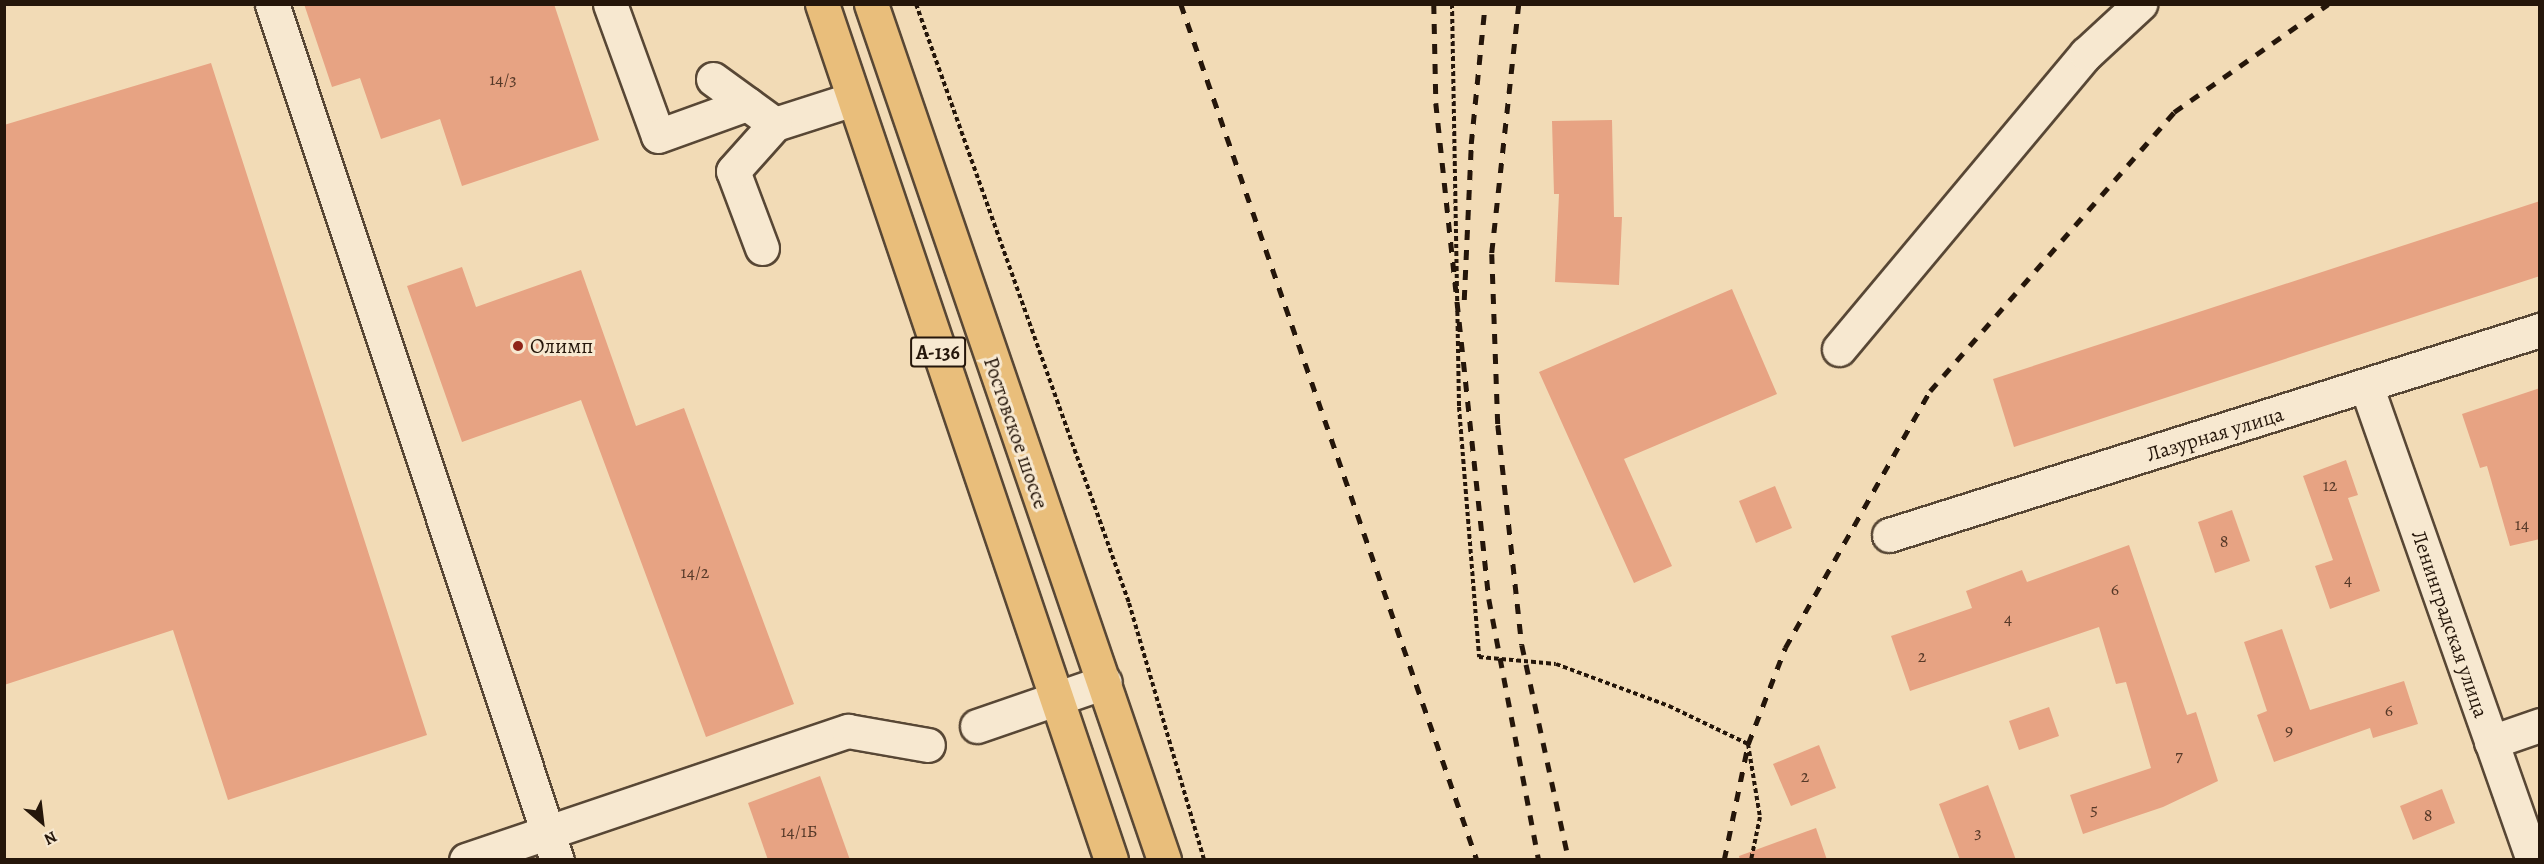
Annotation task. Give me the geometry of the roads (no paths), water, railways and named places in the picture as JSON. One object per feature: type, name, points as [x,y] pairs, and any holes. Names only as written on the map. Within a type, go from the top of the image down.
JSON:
[{"type":"main road","name":"А-136","points":[[822,4],[1111,860]]},
{"type":"main road","name":"Ростовское шоссе","points":[[871,4],[1079,620],[1105,682],[1164,860]]},
{"type":"street","points":[[272,4],[552,846]]},
{"type":"street","points":[[610,4],[658,136],[747,104]]},
{"type":"street","points":[[1839,349],[2086,54],[2140,4]]},
{"type":"street","points":[[713,79],[775,124]]},
{"type":"street","points":[[762,248],[733,171],[775,124],[853,99]]},
{"type":"street","name":"Лазурная улица","points":[[1889,535],[2367,388],[2540,330]]},
{"type":"street","name":"Ленинградская улица","points":[[2367,388],[2533,860]]},
{"type":"street","points":[[977,726],[1105,682]]},
{"type":"street","points":[[2491,742],[2540,725]]},
{"type":"street","points":[[466,860],[552,846],[848,731],[928,745]]},
{"type":"railway","points":[[1181,4],[1477,860]]},
{"type":"railway","points":[[1434,4],[1436,103],[1489,599],[1539,860]]},
{"type":"railway","points":[[1464,300],[1471,144],[1485,4]]},
{"type":"railway","points":[[1519,4],[1492,254],[1498,425],[1522,645],[1569,860]]},
{"type":"railway","points":[[1724,860],[1748,744],[1785,648],[1930,391],[2174,112],[2328,4]]},
{"type":"place","name":"Олимп","points":[[518,346]]}]
